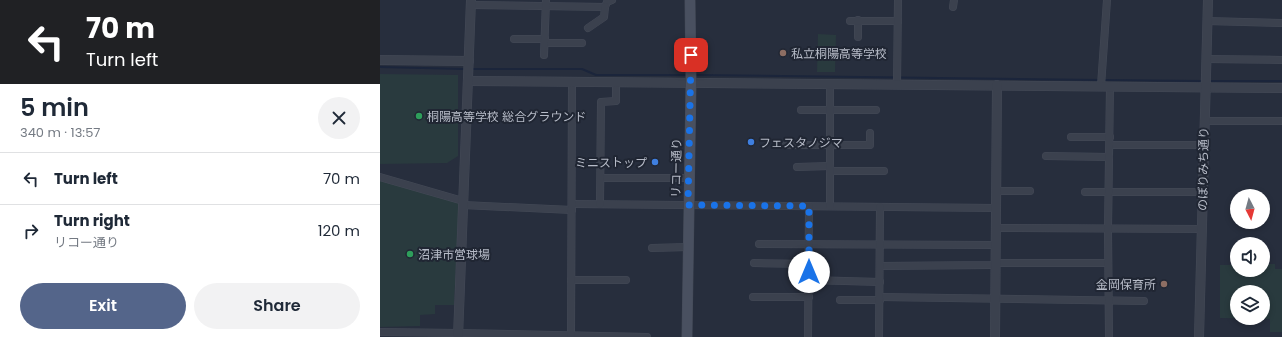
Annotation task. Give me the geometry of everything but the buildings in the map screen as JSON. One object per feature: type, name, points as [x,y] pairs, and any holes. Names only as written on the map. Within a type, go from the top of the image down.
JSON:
[{"type":"main road","name":"リコー通り","points":[[687,337],[691,82],[690,0]]},
{"type":"street","points":[[588,28],[604,17],[607,2],[612,0]]},
{"type":"street","points":[[897,85],[898,0]]},
{"type":"street","points":[[1107,0],[1102,76],[1105,86],[1110,137],[1108,229],[1109,337]]},
{"type":"street","name":"のぼりみち通り","points":[[1199,337],[1208,0]]},
{"type":"street","points":[[458,335],[471,3],[546,3],[605,7]]},
{"type":"street","points":[[544,55],[546,3]]},
{"type":"street","points":[[858,20],[858,37]]},
{"type":"street","points":[[850,21],[898,21]]},
{"type":"street","points":[[1207,21],[1282,23]]},
{"type":"street","points":[[514,39],[582,43]]},
{"type":"street","points":[[1206,59],[1282,60]]},
{"type":"street","points":[[380,60],[469,61]]},
{"type":"street","points":[[468,80],[1105,86],[1206,83],[1282,88]]},
{"type":"street","points":[[571,336],[572,82]]},
{"type":"street","points":[[600,204],[602,102],[616,102],[616,82]]},
{"type":"street","points":[[830,84],[830,206]]},
{"type":"street","points":[[995,337],[997,85]]},
{"type":"street","points":[[801,110],[876,110]]},
{"type":"street","points":[[1204,121],[1282,121]]},
{"type":"street","points":[[786,145],[870,145],[870,133]]},
{"type":"street","points":[[1071,137],[1110,137]]},
{"type":"street","points":[[1110,145],[1204,145]]},
{"type":"street","points":[[1046,156],[1109,157]]},
{"type":"street","points":[[797,167],[884,170]]},
{"type":"street","points":[[380,176],[463,203],[572,207],[600,204],[996,208]]},
{"type":"street","points":[[600,178],[689,178]]},
{"type":"street","points":[[996,191],[1030,191]]},
{"type":"street","points":[[1084,192],[1203,192]]},
{"type":"street","points":[[808,337],[809,206]]},
{"type":"street","points":[[880,207],[880,337]]},
{"type":"street","points":[[996,228],[1202,229]]},
{"type":"street","points":[[759,244],[996,245]]},
{"type":"street","points":[[652,248],[688,247]]},
{"type":"street","points":[[754,263],[809,264]]},
{"type":"street","points":[[880,266],[992,265],[996,263],[1108,263]]},
{"type":"street","points":[[571,280],[626,280]]},
{"type":"street","points":[[809,280],[880,282]]},
{"type":"street","points":[[753,297],[809,297]]},
{"type":"street","points":[[840,300],[995,299],[1144,301]]},
{"type":"street","points":[[380,332],[458,335],[647,337]]},
{"type":"shaded area","points":[[818,34],[836,35],[835,72],[817,72]]},
{"type":"shaded area","name":"桐陽高等学校 総合グラウンド","points":[[380,74],[458,75],[458,156],[447,163],[380,164]]},
{"type":"shaded area","points":[[380,180],[459,203],[454,305],[435,305],[435,314],[420,315],[420,326],[380,327]]},
{"type":"shaded area","points":[[1270,264],[1275,264],[1275,269],[1282,269],[1282,332],[1270,332],[1270,285],[1230,285],[1230,318],[1220,318],[1220,265],[1230,265],[1230,277],[1270,277]]},
{"type":"waterway","points":[[380,67],[465,69]]},
{"type":"waterway","points":[[471,69],[582,69],[596,75],[687,75]]},
{"type":"waterway","points":[[694,75],[1099,80]]},
{"type":"waterway","points":[[1104,80],[1203,81]]},
{"type":"waterway","points":[[1208,81],[1282,81]]},
{"type":"place","name":"私立桐陽高等学校","points":[[783,53]]},
{"type":"place","name":"桐陽高等学校 総合グラウンド","points":[[419,116]]},
{"type":"place","name":"フェスタノジマ","points":[[751,142]]},
{"type":"place","name":"ミニストップ","points":[[655,162]]},
{"type":"place","name":"沼津市営球場","points":[[410,254]]},
{"type":"place","name":"金岡保育所","points":[[1164,284]]},
{"type":"route","points":[[691,55],[688,205],[809,206],[809,272]]}]
